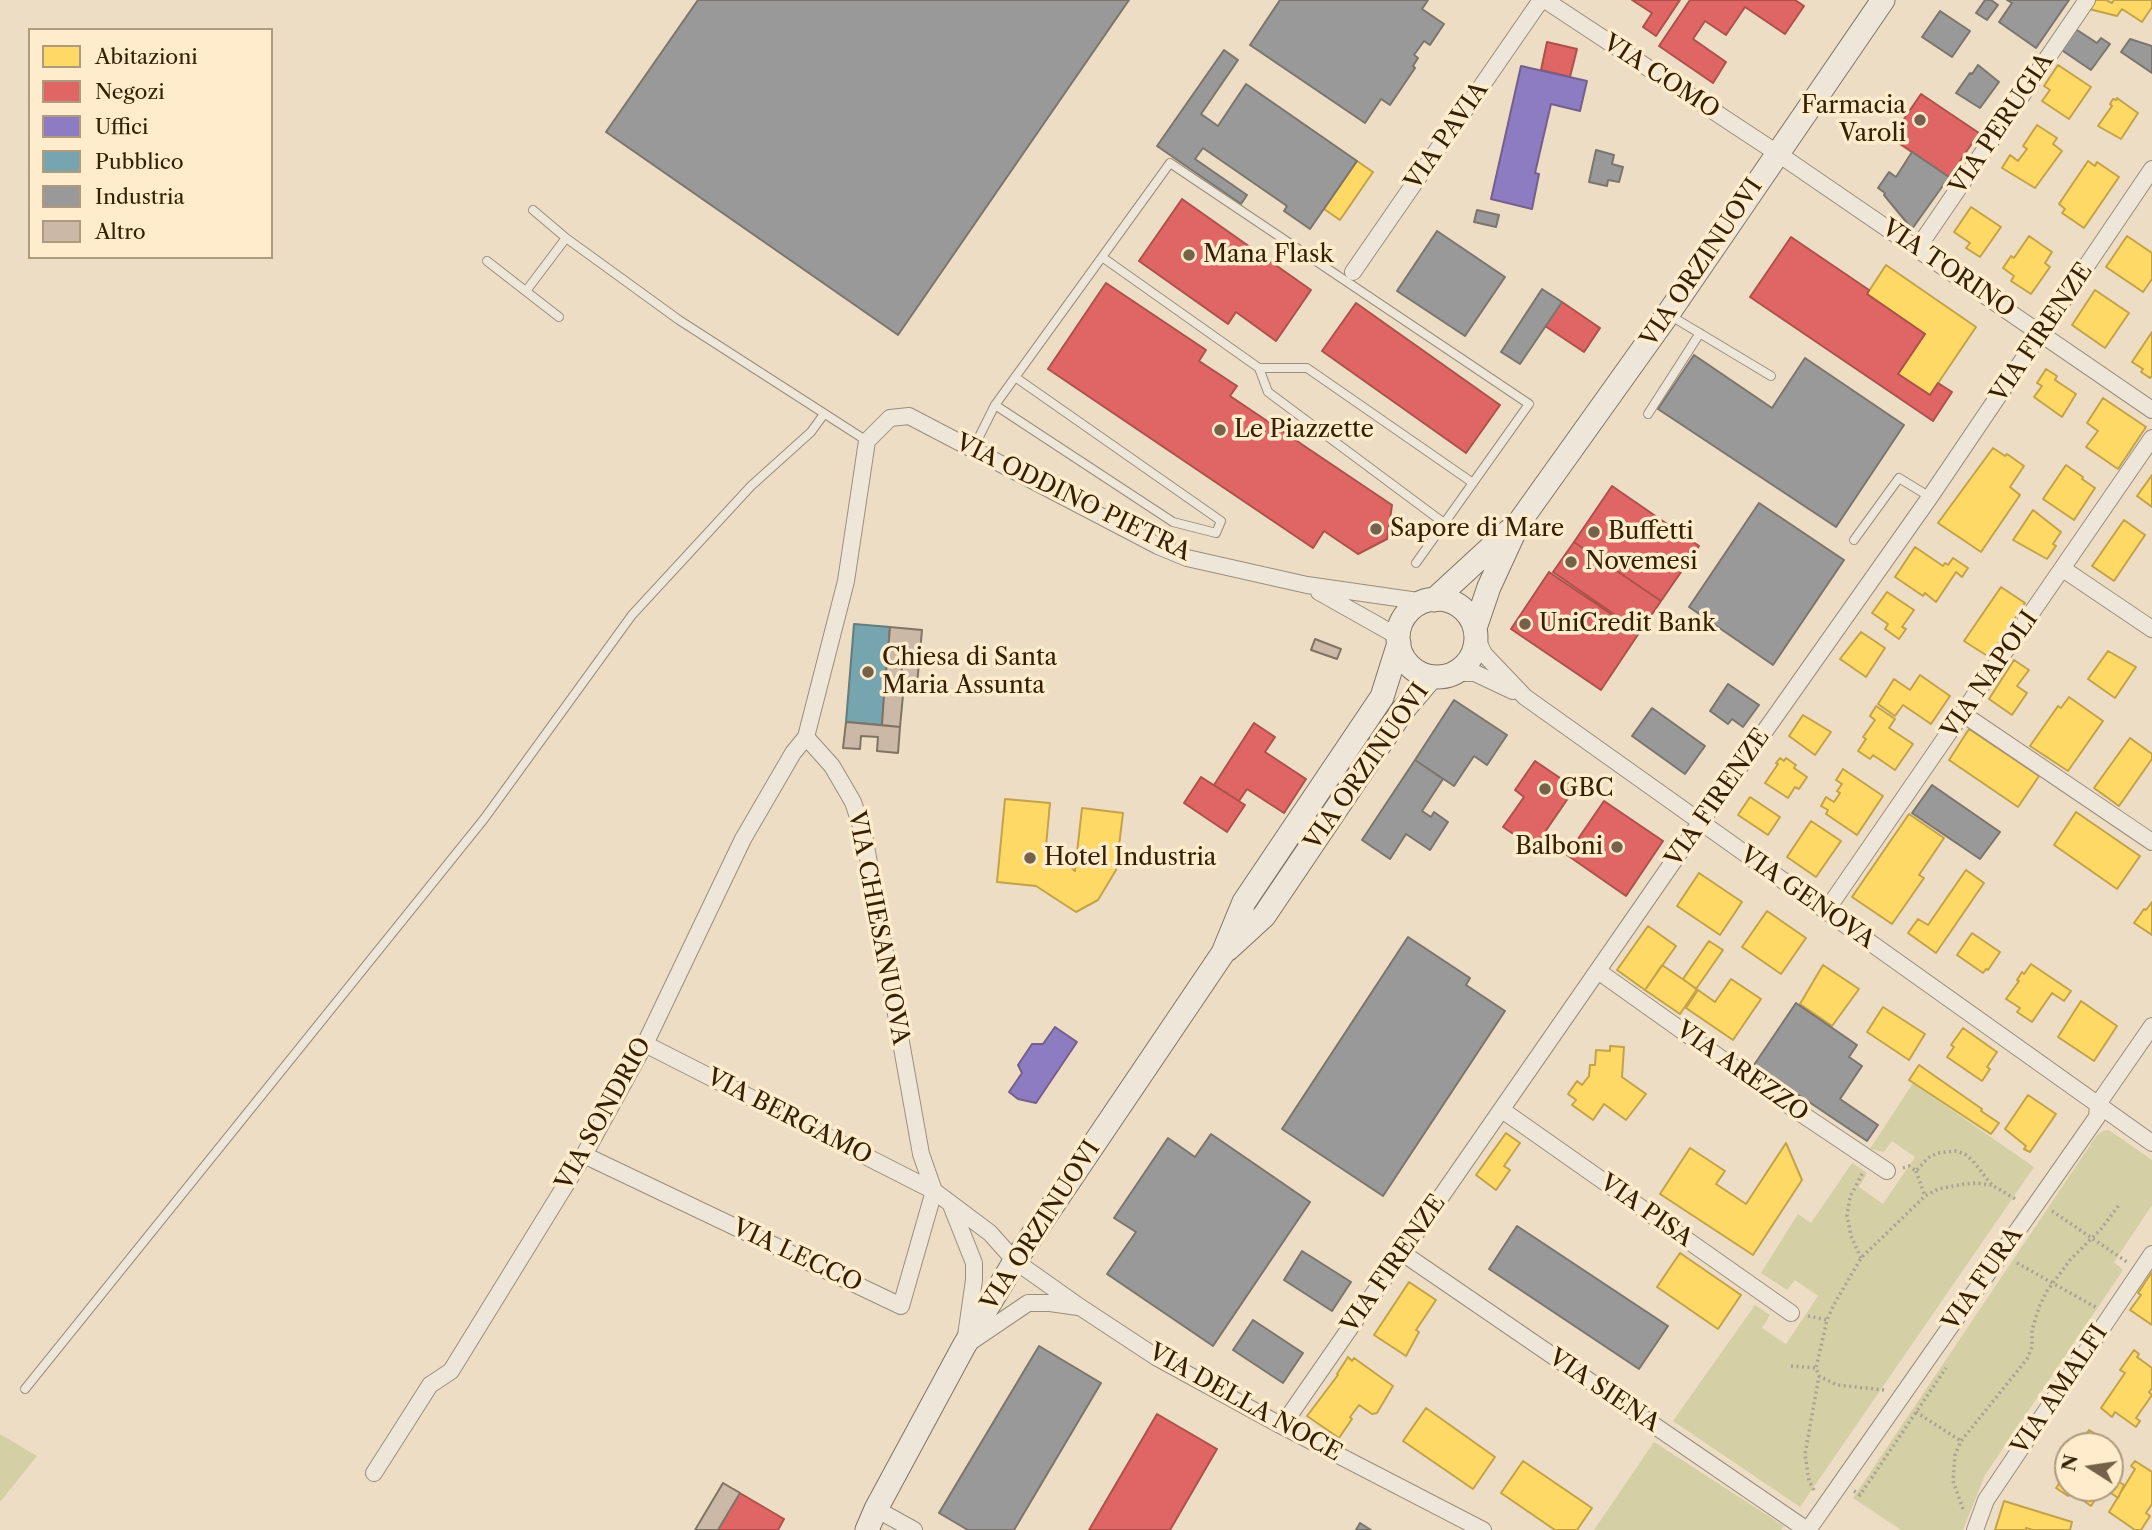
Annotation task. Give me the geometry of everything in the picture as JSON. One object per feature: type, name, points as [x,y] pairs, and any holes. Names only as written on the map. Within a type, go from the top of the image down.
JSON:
[{"type":"main road","name":"VIA ORZINUOVI","points":[[1399,640],[1402,655],[1412,668],[1431,677],[1455,673],[1472,655],[1489,587],[1518,524],[1668,314],[1883,0]]},
{"type":"main road","name":"VIA ORZINUOVI","points":[[867,1530],[876,1508],[964,1346],[1015,1261],[1223,953],[1244,902],[1382,697],[1406,616],[1429,601],[1518,524]]},
{"type":"main road","points":[[1429,601],[1451,602],[1458,606],[1469,615],[1476,634]]},
{"type":"main road","name":"VIA ORZINUOVI","points":[[1223,953],[1264,916],[1403,710],[1431,677]]},
{"type":"main road","name":"VIA ORZINUOVI","points":[[858,1530],[876,1508]]},
{"type":"street","name":"VIA COMO","points":[[1543,0],[1777,153]]},
{"type":"street","name":"VIA PAVIA","points":[[1353,272],[1543,0]]},
{"type":"street","name":"VIA PERUGIA","points":[[1917,249],[2087,0]]},
{"type":"street","name":"VIA TORINO","points":[[1777,153],[2152,411]]},
{"type":"street","name":"VIA FIRENZE","points":[[1282,1426],[1700,823],[1930,498],[2152,169]]},
{"type":"street","name":"VIA ODDINO PIETRA","points":[[867,442],[890,418],[909,416],[1186,558],[1307,585],[1429,601]]},
{"type":"street","name":"VIA NAPOLI","points":[[1826,911],[2152,438]]},
{"type":"street","points":[[806,737],[846,581],[867,442]]},
{"type":"street","points":[[2063,569],[2152,629]]},
{"type":"street","points":[[1307,585],[1399,640]]},
{"type":"street","name":"VIA GENOVA","points":[[1476,634],[1485,654],[1525,697],[2152,1143]]},
{"type":"street","points":[[1455,673],[1485,676],[1525,697]]},
{"type":"street","points":[[1963,714],[2152,842]]},
{"type":"street","name":"VIA SONDRIO","points":[[374,1473],[430,1385],[452,1371],[584,1155],[645,1044],[743,839],[793,753],[806,737]]},
{"type":"street","name":"VIA CHIESANUOVA","points":[[806,737],[832,766],[853,802],[864,835],[921,1154],[934,1191]]},
{"type":"street","name":"VIA AREZZO","points":[[1598,971],[1757,1084],[1886,1171]]},
{"type":"street","name":"VIA FURA","points":[[1807,1530],[2097,1117],[2098,1104],[2152,1026]]},
{"type":"street","name":"VIA BERGAMO","points":[[645,1044],[934,1191]]},
{"type":"street","name":"VIA PISA","points":[[1502,1110],[1791,1313]]},
{"type":"street","name":"VIA LECCO","points":[[584,1155],[901,1306],[934,1191]]},
{"type":"street","points":[[934,1191],[990,1233],[1015,1261]]},
{"type":"street","points":[[950,1203],[974,1263],[964,1346]]},
{"type":"street","name":"VIA SIENA","points":[[1401,1252],[1807,1530]]},
{"type":"street","name":"VIA AMALFI","points":[[1975,1530],[1986,1500],[2152,1254]]},
{"type":"street","name":"VIA DELLA NOCE","points":[[1015,1261],[1156,1357],[1483,1530]]},
{"type":"street","points":[[964,1346],[1028,1303],[1080,1307]]},
{"type":"street","points":[[876,1508],[914,1530]]},
{"type":"lane","points":[[973,449],[995,405],[1170,163],[1529,404],[1416,563]]},
{"type":"lane","points":[[533,210],[566,238],[679,320],[867,442]]},
{"type":"lane","points":[[526,291],[566,238]]},
{"type":"lane","points":[[1102,257],[1259,369],[1268,392],[1444,523]]},
{"type":"lane","points":[[487,261],[559,317]]},
{"type":"lane","points":[[1668,314],[1771,376]]},
{"type":"lane","points":[[1648,414],[1700,333]]},
{"type":"lane","points":[[1259,369],[1307,368],[1473,483]]},
{"type":"lane","points":[[995,405],[1173,522],[1216,533],[1221,521],[1015,377]]},
{"type":"lane","points":[[25,1389],[484,819],[632,615],[751,486],[811,432],[824,414]]},
{"type":"lane","points":[[1854,540],[1899,478],[1930,498]]},
{"type":"path","points":[[1916,1171],[1937,1153],[1956,1151],[1973,1161],[1992,1185],[2017,1200]]},
{"type":"path","points":[[1861,1258],[1848,1226],[1847,1207],[1853,1187],[1870,1161]]},
{"type":"path","points":[[1886,1171],[1909,1166],[1916,1171],[1925,1196]]},
{"type":"path","points":[[1816,1492],[1809,1481],[1805,1454],[1819,1376],[1816,1368],[1827,1320],[1849,1276],[1861,1258],[1925,1196],[1938,1189],[1964,1184],[1992,1185]]},
{"type":"path","points":[[1965,1512],[1953,1481],[1955,1455],[1961,1441],[2027,1359],[2032,1347],[2032,1330],[2039,1307],[2053,1283],[2119,1205]]},
{"type":"path","points":[[2051,1211],[2141,1271]]},
{"type":"path","points":[[2017,1263],[2110,1316]]},
{"type":"path","points":[[1791,1366],[1816,1368]]},
{"type":"path","points":[[1840,1483],[1860,1495],[1947,1366]]},
{"type":"path","points":[[1819,1376],[1847,1387],[1883,1390],[1961,1441]]},
{"type":"shaded area","points":[[1913,1083],[2034,1167],[1800,1507],[1673,1421],[1755,1305],[1770,1315],[1762,1328],[1786,1344],[1818,1296],[1795,1280],[1787,1290],[1761,1273],[1798,1214],[1811,1223],[1852,1163],[1867,1173],[1859,1187],[1883,1204],[1915,1157],[1892,1141],[1884,1152],[1870,1149]]},
{"type":"shaded area","points":[[2109,1130],[2152,1160],[2152,1205],[2114,1262],[2123,1270],[1985,1475],[1963,1530],[1901,1530],[1853,1498],[2097,1135]]},
{"type":"shaded area","points":[[0,1434],[37,1456],[0,1502]]},
{"type":"shaded area","points":[[1654,1442],[1784,1526],[1781,1530],[1594,1530]]},
{"type":"building: Abitazioni","points":[[2095,0],[2112,3],[2114,0],[2152,0],[2152,7],[2142,22],[2122,9],[2117,16],[2089,9]]},
{"type":"building: Abitazioni","points":[[2058,65],[2091,87],[2069,119],[2042,101],[2050,90],[2044,86]]},
{"type":"building: Abitazioni","points":[[2117,98],[2138,113],[2121,139],[2098,126],[2112,106],[2110,104],[2113,99]]},
{"type":"building: Abitazioni","points":[[2037,125],[2057,138],[2053,144],[2062,151],[2035,188],[2002,168],[2010,155],[2018,161],[2027,149],[2023,146]]},
{"type":"building: Abitazioni","points":[[1357,161],[1373,172],[1340,220],[1324,209]]},
{"type":"building: Abitazioni","points":[[2088,161],[2095,166],[2097,162],[2119,177],[2084,228],[2062,213],[2065,209],[2059,204]]},
{"type":"building: Abitazioni","points":[[1971,207],[2001,227],[1980,257],[1966,248],[1970,243],[1954,232]]},
{"type":"building: Abitazioni","points":[[2029,236],[2052,252],[2045,263],[2050,267],[2031,294],[2011,281],[2014,276],[2003,268],[2011,256],[2014,258]]},
{"type":"building: Abitazioni","points":[[2127,236],[2152,253],[2152,279],[2143,292],[2106,267]]},
{"type":"building: Abitazioni","points":[[1886,265],[1976,327],[1930,395],[1898,374],[1925,334],[1867,294]]},
{"type":"building: Abitazioni","points":[[2095,290],[2129,313],[2105,348],[2072,325]]},
{"type":"building: Abitazioni","points":[[2152,332],[2152,376],[2150,378],[2132,362]]},
{"type":"building: Abitazioni","points":[[2046,369],[2057,376],[2055,380],[2076,394],[2062,417],[2034,397],[2042,386],[2037,383]]},
{"type":"building: Abitazioni","points":[[2103,398],[2146,427],[2118,469],[2086,447],[2098,431],[2087,423]]},
{"type":"building: Abitazioni","points":[[1993,448],[2024,466],[2010,487],[2020,495],[1981,552],[1938,523]]},
{"type":"building: Abitazioni","points":[[2066,465],[2095,488],[2074,520],[2043,499]]},
{"type":"building: Abitazioni","points":[[2152,475],[2152,507],[2137,496]]},
{"type":"building: Abitazioni","points":[[2033,510],[2061,532],[2047,559],[2013,540]]},
{"type":"building: Abitazioni","points":[[2124,520],[2145,535],[2114,581],[2092,566]]},
{"type":"building: Abitazioni","points":[[1915,547],[1943,566],[1945,563],[1948,565],[1953,558],[1968,568],[1962,577],[1956,572],[1936,602],[1895,577]]},
{"type":"building: Abitazioni","points":[[2001,587],[2025,603],[1989,657],[1964,641]]},
{"type":"building: Abitazioni","points":[[1887,592],[1914,610],[1902,627],[1906,629],[1899,639],[1885,629],[1888,624],[1872,613]]},
{"type":"building: Abitazioni","points":[[1861,632],[1885,648],[1866,677],[1840,659]]},
{"type":"building: Abitazioni","points":[[2108,651],[2136,667],[2115,698],[2088,679]]},
{"type":"building: Abitazioni","points":[[2014,660],[2029,670],[2017,686],[2027,693],[2012,715],[1989,699]]},
{"type":"building: Abitazioni","points":[[1920,675],[1950,696],[1931,724],[1903,705],[1895,716],[1878,704],[1894,679],[1910,690]]},
{"type":"building: Abitazioni","points":[[2069,697],[2103,721],[2068,771],[2030,746],[2058,706],[2061,708]]},
{"type":"building: Abitazioni","points":[[1876,706],[1895,719],[1889,728],[1913,744],[1895,770],[1873,755],[1870,759],[1858,751],[1866,739],[1863,737],[1875,720],[1870,716]]},
{"type":"building: Abitazioni","points":[[1803,715],[1831,732],[1815,755],[1789,736]]},
{"type":"building: Abitazioni","points":[[1969,729],[2039,776],[2018,807],[1949,760]]},
{"type":"building: Abitazioni","points":[[2130,738],[2152,754],[2152,759],[2119,806],[2094,788]]},
{"type":"building: Abitazioni","points":[[1780,758],[1784,761],[1786,758],[1796,765],[1794,768],[1807,777],[1799,789],[1795,787],[1788,798],[1765,783]]},
{"type":"building: Abitazioni","points":[[1843,769],[1883,796],[1857,835],[1826,814],[1828,810],[1821,806],[1826,797],[1834,802],[1840,793],[1837,791],[1842,784],[1836,780]]},
{"type":"building: Abitazioni","points":[[1750,797],[1780,817],[1768,835],[1738,815]]},
{"type":"building: Abitazioni","name":"Hotel Industria","points":[[1005,799],[1050,803],[1046,846],[1075,871],[1082,808],[1123,813],[1116,870],[1098,900],[1076,912],[1036,886],[997,882]]},
{"type":"building: Abitazioni","points":[[2076,812],[2140,856],[2117,889],[2054,845]]},
{"type":"building: Abitazioni","points":[[1909,814],[1944,838],[1919,875],[1924,878],[1892,924],[1852,897]]},
{"type":"building: Abitazioni","points":[[1811,821],[1841,841],[1816,877],[1787,857]]},
{"type":"building: Abitazioni","points":[[1966,870],[1984,883],[1936,953],[1908,933],[1918,919],[1928,925]]},
{"type":"building: Abitazioni","points":[[1699,873],[1742,902],[1720,935],[1677,906]]},
{"type":"building: Abitazioni","points":[[2152,902],[2152,935],[2134,923]]},
{"type":"building: Abitazioni","points":[[1767,911],[1806,938],[1781,974],[1742,947]]},
{"type":"building: Abitazioni","points":[[1648,926],[1676,946],[1645,990],[1617,970]]},
{"type":"building: Abitazioni","points":[[1972,933],[2000,952],[1983,973],[1957,955]]},
{"type":"building: Abitazioni","points":[[1709,941],[1723,950],[1696,989],[1683,979]]},
{"type":"building: Abitazioni","points":[[2031,964],[2071,991],[2064,1001],[2052,993],[2032,1022],[2017,1012],[2020,1008],[2006,999],[2022,972],[2024,974]]},
{"type":"building: Abitazioni","points":[[1662,965],[1697,989],[1680,1014],[1645,990]]},
{"type":"building: Abitazioni","points":[[1823,965],[1859,989],[1832,1026],[1800,1004]]},
{"type":"building: Abitazioni","points":[[1731,979],[1761,999],[1733,1040],[1686,1008],[1698,990],[1715,1002]]},
{"type":"building: Abitazioni","points":[[2081,1001],[2117,1026],[2094,1061],[2058,1037]]},
{"type":"building: Abitazioni","points":[[1883,1007],[1925,1034],[1909,1060],[1867,1032]]},
{"type":"building: Abitazioni","points":[[1963,1028],[1997,1052],[1982,1081],[1947,1057],[1954,1047],[1951,1045]]},
{"type":"building: Abitazioni","points":[[1610,1046],[1624,1047],[1622,1077],[1646,1094],[1626,1120],[1604,1104],[1593,1120],[1572,1105],[1576,1100],[1568,1094],[1577,1081],[1582,1085],[1589,1076],[1590,1065],[1595,1065],[1596,1050],[1610,1051]]},
{"type":"building: Abitazioni","points":[[1919,1065],[1999,1123],[1991,1134],[1909,1080]]},
{"type":"building: Abitazioni","points":[[2028,1095],[2056,1114],[2030,1152],[2005,1129]]},
{"type":"building: Abitazioni","points":[[1506,1133],[1520,1143],[1504,1166],[1510,1170],[1496,1190],[1476,1175]]},
{"type":"building: Abitazioni","points":[[1786,1143],[1802,1180],[1753,1255],[1660,1194],[1690,1148],[1725,1171],[1716,1184],[1746,1204]]},
{"type":"building: Abitazioni","points":[[1680,1253],[1741,1295],[1718,1329],[1657,1287]]},
{"type":"building: Abitazioni","points":[[2152,1272],[2152,1325],[2130,1310]]},
{"type":"building: Abitazioni","points":[[1409,1282],[1436,1300],[1416,1330],[1419,1332],[1406,1356],[1374,1335]]},
{"type":"building: Abitazioni","points":[[2134,1350],[2139,1354],[2137,1357],[2152,1368],[2152,1388],[2149,1392],[2152,1395],[2136,1418],[2140,1421],[2136,1427],[2115,1412],[2112,1417],[2101,1408],[2125,1373],[2120,1370]]},
{"type":"building: Abitazioni","points":[[1348,1357],[1352,1361],[1354,1358],[1393,1386],[1377,1413],[1372,1414],[1359,1405],[1339,1438],[1307,1416]]},
{"type":"building: Abitazioni","points":[[1426,1408],[1495,1457],[1473,1489],[1403,1441]]},
{"type":"building: Abitazioni","points":[[1523,1461],[1592,1508],[1577,1530],[1555,1530],[1501,1493]]},
{"type":"building: Abitazioni","points":[[2135,1461],[2152,1472],[2152,1504],[2146,1513],[2150,1516],[2141,1530],[2135,1530],[2109,1512],[2115,1502],[2124,1502],[2124,1487],[2135,1469],[2131,1466]]},
{"type":"building: Abitazioni","points":[[2004,1501],[2072,1522],[2070,1530],[1995,1530]]},
{"type":"building: Negozi","points":[[1632,0],[1680,0],[1656,36],[1643,27],[1652,13]]},
{"type":"building: Negozi","points":[[1690,0],[1795,0],[1804,6],[1785,34],[1745,7],[1726,35],[1705,21],[1693,39],[1726,62],[1713,83],[1659,46]]},
{"type":"building: Negozi","points":[[1547,42],[1577,49],[1570,77],[1541,70]]},
{"type":"building: Negozi","points":[[1921,94],[1979,133],[1949,177],[1891,138]]},
{"type":"building: Negozi","points":[[1182,199],[1311,290],[1276,341],[1236,312],[1228,324],[1139,261]]},
{"type":"building: Negozi","points":[[1791,237],[1869,290],[1867,294],[1925,334],[1898,374],[1930,395],[1938,383],[1952,392],[1933,421],[1750,297]]},
{"type":"building: Negozi","points":[[1106,283],[1206,350],[1199,361],[1237,386],[1230,396],[1392,505],[1387,539],[1358,554],[1324,531],[1313,548],[1048,369]]},
{"type":"building: Negozi","points":[[1562,302],[1600,328],[1584,352],[1545,326]]},
{"type":"building: Negozi","points":[[1356,303],[1500,405],[1466,453],[1322,351]]},
{"type":"building: Negozi","points":[[1612,486],[1699,546],[1661,601],[1574,542]]},
{"type":"building: Negozi","points":[[1574,542],[1661,601],[1640,632],[1553,572]]},
{"type":"building: Negozi","points":[[1549,572],[1639,633],[1601,690],[1511,629]]},
{"type":"building: Negozi","points":[[1254,723],[1275,737],[1265,752],[1306,779],[1284,813],[1247,789],[1239,801],[1214,785]]},
{"type":"building: Negozi","points":[[1535,761],[1575,788],[1534,848],[1503,827],[1524,797],[1515,790]]},
{"type":"building: Negozi","points":[[1201,777],[1245,805],[1227,832],[1184,803]]},
{"type":"building: Negozi","points":[[1604,801],[1663,841],[1626,896],[1567,855]]},
{"type":"building: Negozi","points":[[1157,1414],[1217,1449],[1170,1530],[1089,1530]]},
{"type":"building: Negozi","points":[[733,1489],[784,1519],[778,1530],[719,1530],[712,1526]]},
{"type":"building: Uffici","points":[[1521,66],[1587,81],[1580,111],[1551,104],[1535,173],[1539,174],[1532,209],[1491,199]]},
{"type":"building: Uffici","points":[[1055,1027],[1077,1042],[1036,1103],[1018,1099],[1009,1092],[1022,1073],[1018,1065],[1032,1044],[1043,1044]]},
{"type":"building: Pubblico","name":"Chiesa di Santa Maria Assunta","points":[[854,624],[890,627],[882,725],[846,722]]},
{"type":"building: Industria","points":[[698,0],[1129,0],[898,335],[606,132]]},
{"type":"building: Industria","points":[[1280,0],[1428,0],[1422,9],[1444,24],[1430,45],[1424,41],[1414,55],[1418,58],[1413,66],[1415,68],[1390,105],[1381,99],[1365,123],[1250,45]]},
{"type":"building: Industria","points":[[1985,0],[1991,0],[1998,5],[1987,20],[1976,13]]},
{"type":"building: Industria","points":[[2007,0],[2069,0],[2036,48],[1999,22],[2012,3]]},
{"type":"building: Industria","points":[[1940,11],[1970,31],[1952,57],[1922,37]]},
{"type":"building: Industria","points":[[2074,28],[2097,43],[2101,38],[2110,44],[2091,70],[2060,49]]},
{"type":"building: Industria","points":[[2130,39],[2152,46],[2152,73],[2121,52]]},
{"type":"building: Industria","points":[[1224,50],[1238,60],[1201,114],[1218,126],[1246,84],[1357,161],[1310,229],[1284,211],[1287,206],[1203,148],[1195,159],[1247,195],[1241,204],[1157,146]]},
{"type":"building: Industria","points":[[1978,65],[1999,82],[1980,108],[1956,93]]},
{"type":"building: Industria","points":[[1596,150],[1614,155],[1612,164],[1623,167],[1619,182],[1608,180],[1607,186],[1589,182]]},
{"type":"building: Industria","points":[[1912,152],[1949,177],[1912,229],[1885,193],[1878,188],[1889,172],[1896,177]]},
{"type":"building: Industria","points":[[1477,210],[1499,215],[1496,227],[1474,222]]},
{"type":"building: Industria","points":[[1437,231],[1505,277],[1465,336],[1397,291]]},
{"type":"building: Industria","points":[[1542,289],[1562,302],[1520,364],[1501,352]]},
{"type":"building: Industria","points":[[1694,355],[1772,408],[1805,358],[1904,425],[1836,527],[1658,409]]},
{"type":"building: Industria","points":[[1759,503],[1844,560],[1773,665],[1689,607]]},
{"type":"building: Industria","points":[[1728,684],[1759,705],[1743,727],[1732,719],[1728,724],[1710,711]]},
{"type":"building: Industria","points":[[1454,700],[1507,735],[1487,765],[1474,756],[1454,786],[1415,760]]},
{"type":"building: Industria","points":[[1652,708],[1705,746],[1685,774],[1632,736]]},
{"type":"building: Industria","points":[[1415,760],[1443,779],[1422,811],[1431,817],[1434,812],[1448,822],[1430,850],[1406,834],[1390,859],[1362,840]]},
{"type":"building: Industria","points":[[1932,785],[2000,832],[1980,859],[1912,813]]},
{"type":"building: Industria","points":[[1408,937],[1470,978],[1466,985],[1505,1011],[1383,1196],[1282,1129]]},
{"type":"building: Industria","points":[[1796,1003],[1857,1045],[1849,1057],[1862,1066],[1840,1099],[1878,1125],[1867,1141],[1754,1065]]},
{"type":"building: Industria","points":[[1211,1134],[1310,1202],[1213,1346],[1107,1274],[1136,1232],[1114,1218],[1168,1138],[1195,1157]]},
{"type":"building: Industria","points":[[1517,1226],[1668,1326],[1639,1369],[1489,1269]]},
{"type":"building: Industria","points":[[1302,1251],[1351,1282],[1332,1311],[1284,1280]]},
{"type":"building: Industria","points":[[1253,1320],[1303,1353],[1283,1383],[1233,1350]]},
{"type":"building: Industria","points":[[1039,1346],[1101,1383],[1014,1530],[968,1530],[939,1513]]},
{"type":"building: Industria","points":[[1360,1523],[1371,1530],[1356,1530]]},
{"type":"building: Altro","points":[[890,627],[922,630],[917,685],[904,684],[900,727],[882,725],[885,681],[901,682],[902,664],[887,663]]},
{"type":"building: Altro","points":[[1315,639],[1341,649],[1337,659],[1311,650]]},
{"type":"building: Altro","points":[[887,663],[902,664],[901,682],[885,681]]},
{"type":"building: Altro","points":[[846,722],[900,727],[898,753],[877,751],[878,737],[861,736],[860,749],[843,748]]},
{"type":"building: Altro","points":[[723,1483],[740,1493],[718,1530],[695,1530]]},
{"type":"place","name":"Farmacia Varoli","points":[[1920,120]]},
{"type":"place","name":"Mana Flask","points":[[1189,255]]},
{"type":"place","name":"Le Piazzette","points":[[1220,430]]},
{"type":"place","name":"Sapore di Mare","points":[[1376,529]]},
{"type":"place","name":"Buffetti","points":[[1594,532]]},
{"type":"place","name":"Novemesi","points":[[1571,562]]},
{"type":"place","name":"UniCredit Bank","points":[[1525,624]]},
{"type":"place","name":"Chiesa di Santa Maria Assunta","points":[[868,672]]},
{"type":"place","name":"GBC","points":[[1545,789]]},
{"type":"place","name":"Balboni","points":[[1617,847]]},
{"type":"place","name":"Hotel Industria","points":[[1030,858]]}]
